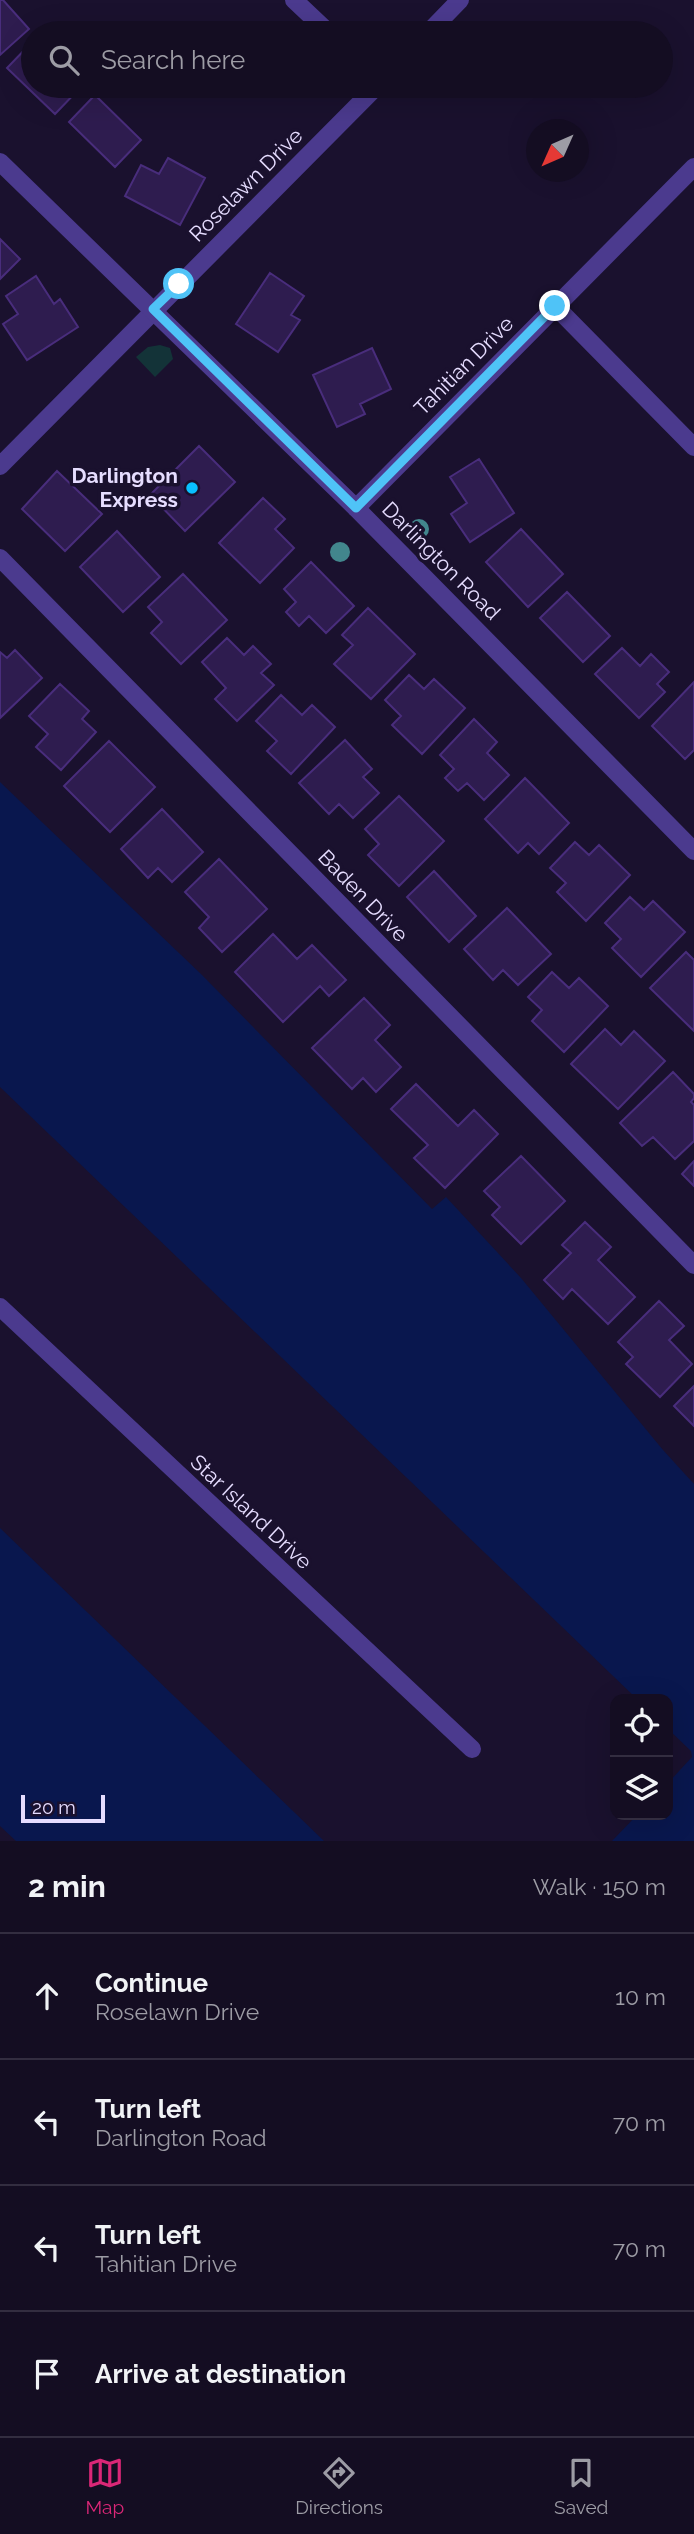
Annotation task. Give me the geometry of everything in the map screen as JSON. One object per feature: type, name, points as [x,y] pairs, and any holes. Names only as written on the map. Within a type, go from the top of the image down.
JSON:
[{"type":"street","points":[[295,0],[317,21]]},
{"type":"street","points":[[440,21],[460,0]]},
{"type":"street","name":"Roselawn Drive","points":[[0,466],[365,98]]},
{"type":"street","name":"Darlington Road","points":[[0,162],[356,508],[694,851]]},
{"type":"street","name":"Tahitian Drive","points":[[356,508],[694,167]]},
{"type":"street","points":[[555,306],[694,447]]},
{"type":"street","name":"Baden Drive","points":[[0,558],[694,1265]]},
{"type":"street","name":"Star Island Drive","points":[[0,1307],[472,1749]]},
{"type":"green space","points":[[160,345],[170,348],[173,359],[155,377],[136,357],[148,347]]},
{"type":"shaded area","points":[[0,782],[202,975],[432,1209],[446,1197],[521,1278],[694,1484],[694,1841],[612,1841],[632,1820],[673,1820],[673,1778],[692,1757],[691,1751],[673,1734],[673,1694],[632,1694],[0,1087]]},
{"type":"shaded area","points":[[0,1528],[324,1841],[16,1841],[0,1826]]},
{"type":"building","points":[[0,0],[3,0],[22,21],[21,36],[0,55]]},
{"type":"building","points":[[21,53],[21,81],[7,68]]},
{"type":"building","points":[[38,98],[70,98],[55,114]]},
{"type":"building","points":[[92,98],[98,98],[141,140],[115,167],[69,122]]},
{"type":"building","points":[[168,158],[205,178],[180,225],[125,196],[141,165],[159,174]]},
{"type":"building","points":[[0,239],[20,259],[0,279]]},
{"type":"building","points":[[270,273],[304,296],[291,315],[300,320],[278,352],[236,324]]},
{"type":"building","points":[[36,276],[54,304],[60,299],[78,327],[27,360],[3,324],[18,314],[6,296]]},
{"type":"building","points":[[372,348],[391,389],[360,404],[365,414],[337,427],[313,375]]},
{"type":"building","name":"Darlington Express","points":[[199,446],[235,482],[185,531],[150,495]]},
{"type":"building","points":[[479,459],[514,513],[470,542],[451,514],[467,503],[450,477]]},
{"type":"building","points":[[57,471],[102,514],[65,551],[22,509]]},
{"type":"building","points":[[263,498],[285,519],[275,529],[294,548],[260,583],[219,543]]},
{"type":"building","points":[[521,529],[563,574],[528,607],[486,562]]},
{"type":"building","points":[[117,531],[160,577],[123,612],[80,567]]},
{"type":"building","points":[[311,562],[354,606],[326,633],[309,616],[299,626],[286,612],[296,602],[284,589]]},
{"type":"building","points":[[183,574],[227,620],[181,664],[151,633],[162,622],[148,607]]},
{"type":"building","points":[[567,592],[610,636],[583,662],[540,618]]},
{"type":"building","points":[[368,608],[415,654],[371,699],[334,664],[353,645],[342,635]]},
{"type":"building","points":[[227,638],[244,655],[253,646],[271,664],[261,673],[274,685],[237,721],[215,699],[226,688],[202,662]]},
{"type":"building","points":[[622,648],[640,666],[651,654],[669,672],[657,684],[665,692],[639,718],[595,674]]},
{"type":"building","points":[[15,650],[42,678],[0,718],[0,652],[7,658]]},
{"type":"building","points":[[409,675],[424,689],[434,679],[465,708],[422,754],[392,725],[401,716],[385,700]]},
{"type":"building","points":[[694,682],[694,750],[685,759],[652,726]]},
{"type":"building","points":[[60,684],[89,711],[82,719],[96,732],[61,770],[36,747],[48,734],[29,716]]},
{"type":"building","points":[[281,695],[302,715],[312,705],[335,727],[291,774],[267,751],[277,741],[256,721]]},
{"type":"building","points":[[474,719],[497,742],[487,753],[509,775],[484,800],[467,783],[458,791],[445,778],[454,769],[440,755]]},
{"type":"building","points":[[345,740],[372,769],[363,777],[379,793],[353,818],[339,804],[329,814],[299,783]]},
{"type":"building","points":[[109,741],[155,787],[110,832],[64,786]]},
{"type":"building","points":[[525,778],[569,823],[539,854],[528,843],[518,853],[485,819]]},
{"type":"building","points":[[399,796],[444,841],[399,886],[368,855],[379,844],[365,829]]},
{"type":"building","points":[[162,809],[203,852],[172,882],[158,868],[148,878],[121,849]]},
{"type":"building","points":[[575,842],[589,855],[599,845],[630,875],[586,921],[557,892],[566,883],[550,868]]},
{"type":"building","points":[[219,859],[267,909],[222,952],[199,928],[209,917],[185,892]]},
{"type":"building","points":[[434,871],[476,916],[449,942],[407,897]]},
{"type":"building","points":[[630,897],[644,910],[653,901],[685,932],[641,977],[612,948],[621,939],[605,923]]},
{"type":"building","points":[[507,908],[551,954],[518,985],[503,970],[493,980],[464,949]]},
{"type":"building","points":[[273,934],[297,959],[312,945],[346,980],[329,996],[320,986],[283,1022],[235,972]]},
{"type":"building","points":[[686,952],[694,960],[694,1031],[650,988]]},
{"type":"building","points":[[552,972],[569,988],[579,978],[608,1006],[564,1052],[532,1021],[542,1010],[528,997]]},
{"type":"building","points":[[364,998],[390,1025],[375,1040],[401,1067],[376,1092],[363,1078],[352,1089],[312,1048]]},
{"type":"building","points":[[605,1029],[621,1045],[634,1031],[665,1061],[618,1109],[571,1064]]},
{"type":"building","points":[[673,1072],[694,1094],[691,1102],[694,1105],[694,1141],[675,1159],[653,1137],[642,1146],[620,1123]]},
{"type":"building","points":[[416,1084],[458,1126],[474,1110],[498,1134],[445,1188],[414,1158],[428,1145],[391,1109]]},
{"type":"building","points":[[521,1156],[565,1201],[521,1244],[492,1215],[500,1207],[484,1191]]},
{"type":"building","points":[[694,1161],[694,1186],[682,1174]]},
{"type":"building","points":[[585,1222],[611,1247],[598,1260],[635,1297],[608,1324],[572,1289],[563,1299],[544,1280],[571,1253],[562,1245]]},
{"type":"building","points":[[659,1301],[684,1326],[669,1340],[692,1364],[660,1397],[626,1364],[633,1357],[618,1342]]},
{"type":"building","points":[[694,1386],[694,1426],[674,1406]]},
{"type":"place","name":"Darlington Express","points":[[192,488]]},
{"type":"route","points":[[179,284],[153,309],[356,508],[555,306]]}]
